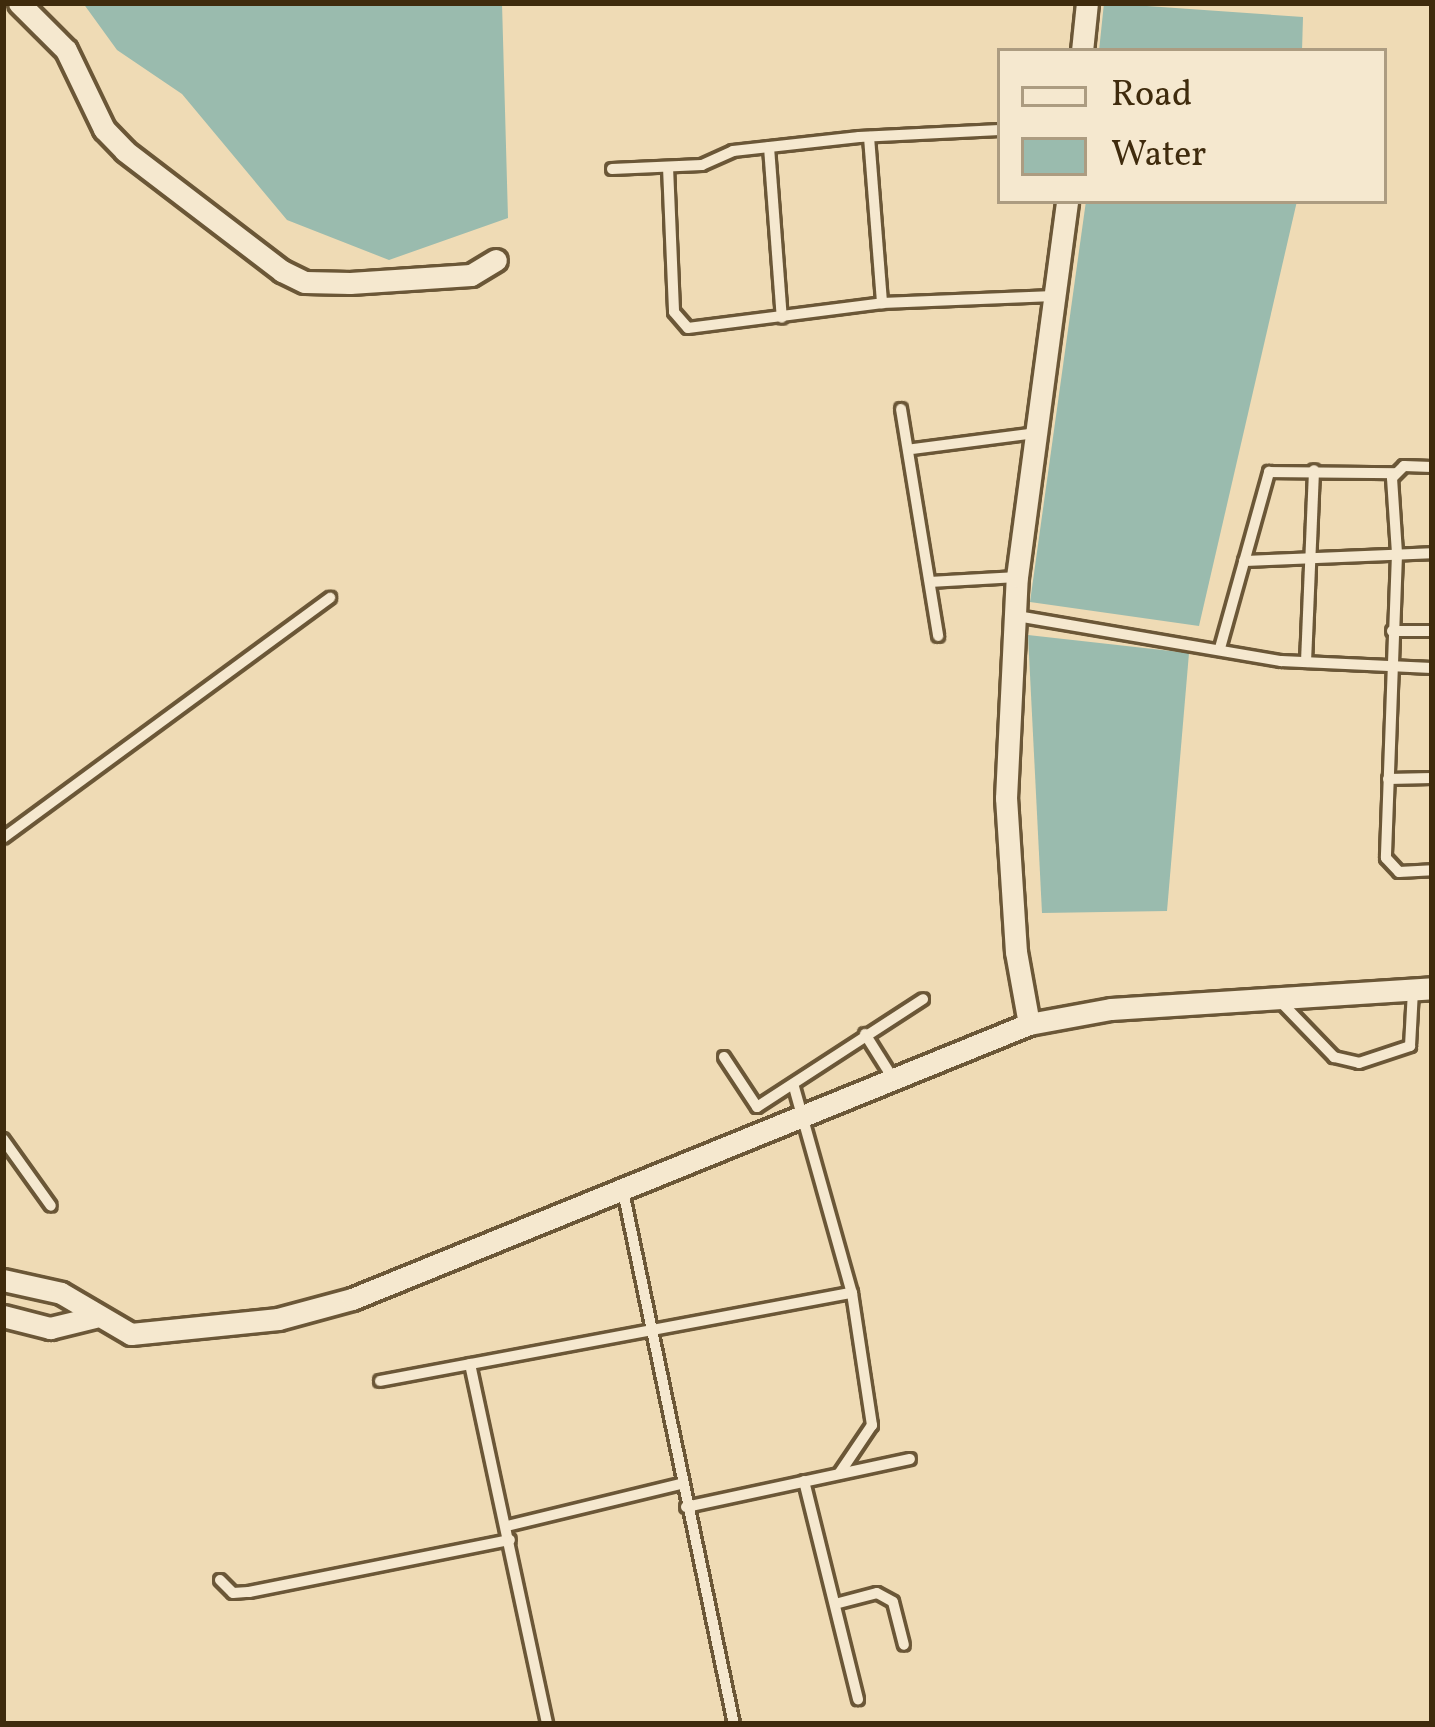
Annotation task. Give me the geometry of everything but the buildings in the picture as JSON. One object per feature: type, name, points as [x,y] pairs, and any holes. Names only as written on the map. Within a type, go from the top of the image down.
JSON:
[{"type":"street","points":[[19,3],[66,50],[104,129],[125,151],[282,271],[305,282],[350,283],[470,275],[496,260]]},
{"type":"street","points":[[1082,48],[1087,3]]},
{"type":"street","points":[[1029,1024],[1016,952],[1006,798],[1017,577],[1067,204]]},
{"type":"street","points":[[3,1280],[61,1293],[131,1334],[278,1319],[352,1299],[1029,1024],[1277,998],[1422,989]]},
{"type":"street","points":[[3,1316],[50,1328],[95,1317]]},
{"type":"lane","points":[[612,170],[869,136],[997,130]]},
{"type":"lane","points":[[869,136],[882,303]]},
{"type":"lane","points":[[769,147],[782,318]]},
{"type":"lane","points":[[668,166],[677,321],[693,328],[882,303],[1054,296]]},
{"type":"lane","points":[[901,409],[913,449],[938,636]]},
{"type":"lane","points":[[913,449],[1036,433]]},
{"type":"lane","points":[[1220,648],[1265,476],[1280,468],[1394,473],[1432,467]]},
{"type":"lane","points":[[1306,662],[1315,470]]},
{"type":"lane","points":[[1394,473],[1397,554],[1389,866],[1432,870]]},
{"type":"lane","points":[[1244,561],[1432,553]]},
{"type":"lane","points":[[930,582],[1017,577]]},
{"type":"lane","points":[[3,838],[330,598]]},
{"type":"lane","points":[[1017,616],[1306,662],[1432,668]]},
{"type":"lane","points":[[1392,631],[1432,631]]},
{"type":"lane","points":[[1388,779],[1432,778]]},
{"type":"lane","points":[[1277,998],[1334,1057],[1359,1063],[1410,1046],[1422,989]]},
{"type":"lane","points":[[724,1057],[752,1105],[794,1088],[865,1034],[923,999]]},
{"type":"lane","points":[[865,1034],[894,1080]]},
{"type":"lane","points":[[794,1088],[807,1116],[852,1293],[872,1425],[857,1458],[839,1474]]},
{"type":"lane","points":[[3,1139],[51,1205]]},
{"type":"lane","points":[[623,1191],[734,1724]]},
{"type":"lane","points":[[380,1381],[852,1293]]},
{"type":"lane","points":[[470,1364],[548,1724]]},
{"type":"lane","points":[[686,1507],[910,1459]]},
{"type":"lane","points":[[804,1481],[858,1699]]},
{"type":"lane","points":[[507,1526],[681,1484]]},
{"type":"lane","points":[[220,1580],[233,1593],[249,1592],[509,1540]]},
{"type":"lane","points":[[835,1604],[877,1593],[892,1602],[904,1645]]},
{"type":"water","points":[[83,3],[502,3],[508,218],[389,260],[287,220],[182,94],[117,50]]},
{"type":"water","points":[[1104,3],[1303,17],[1302,48],[1099,48]]},
{"type":"water","points":[[1086,204],[1296,204],[1199,626],[1030,602]]},
{"type":"water","points":[[1028,635],[1189,653],[1167,911],[1042,913]]}]
